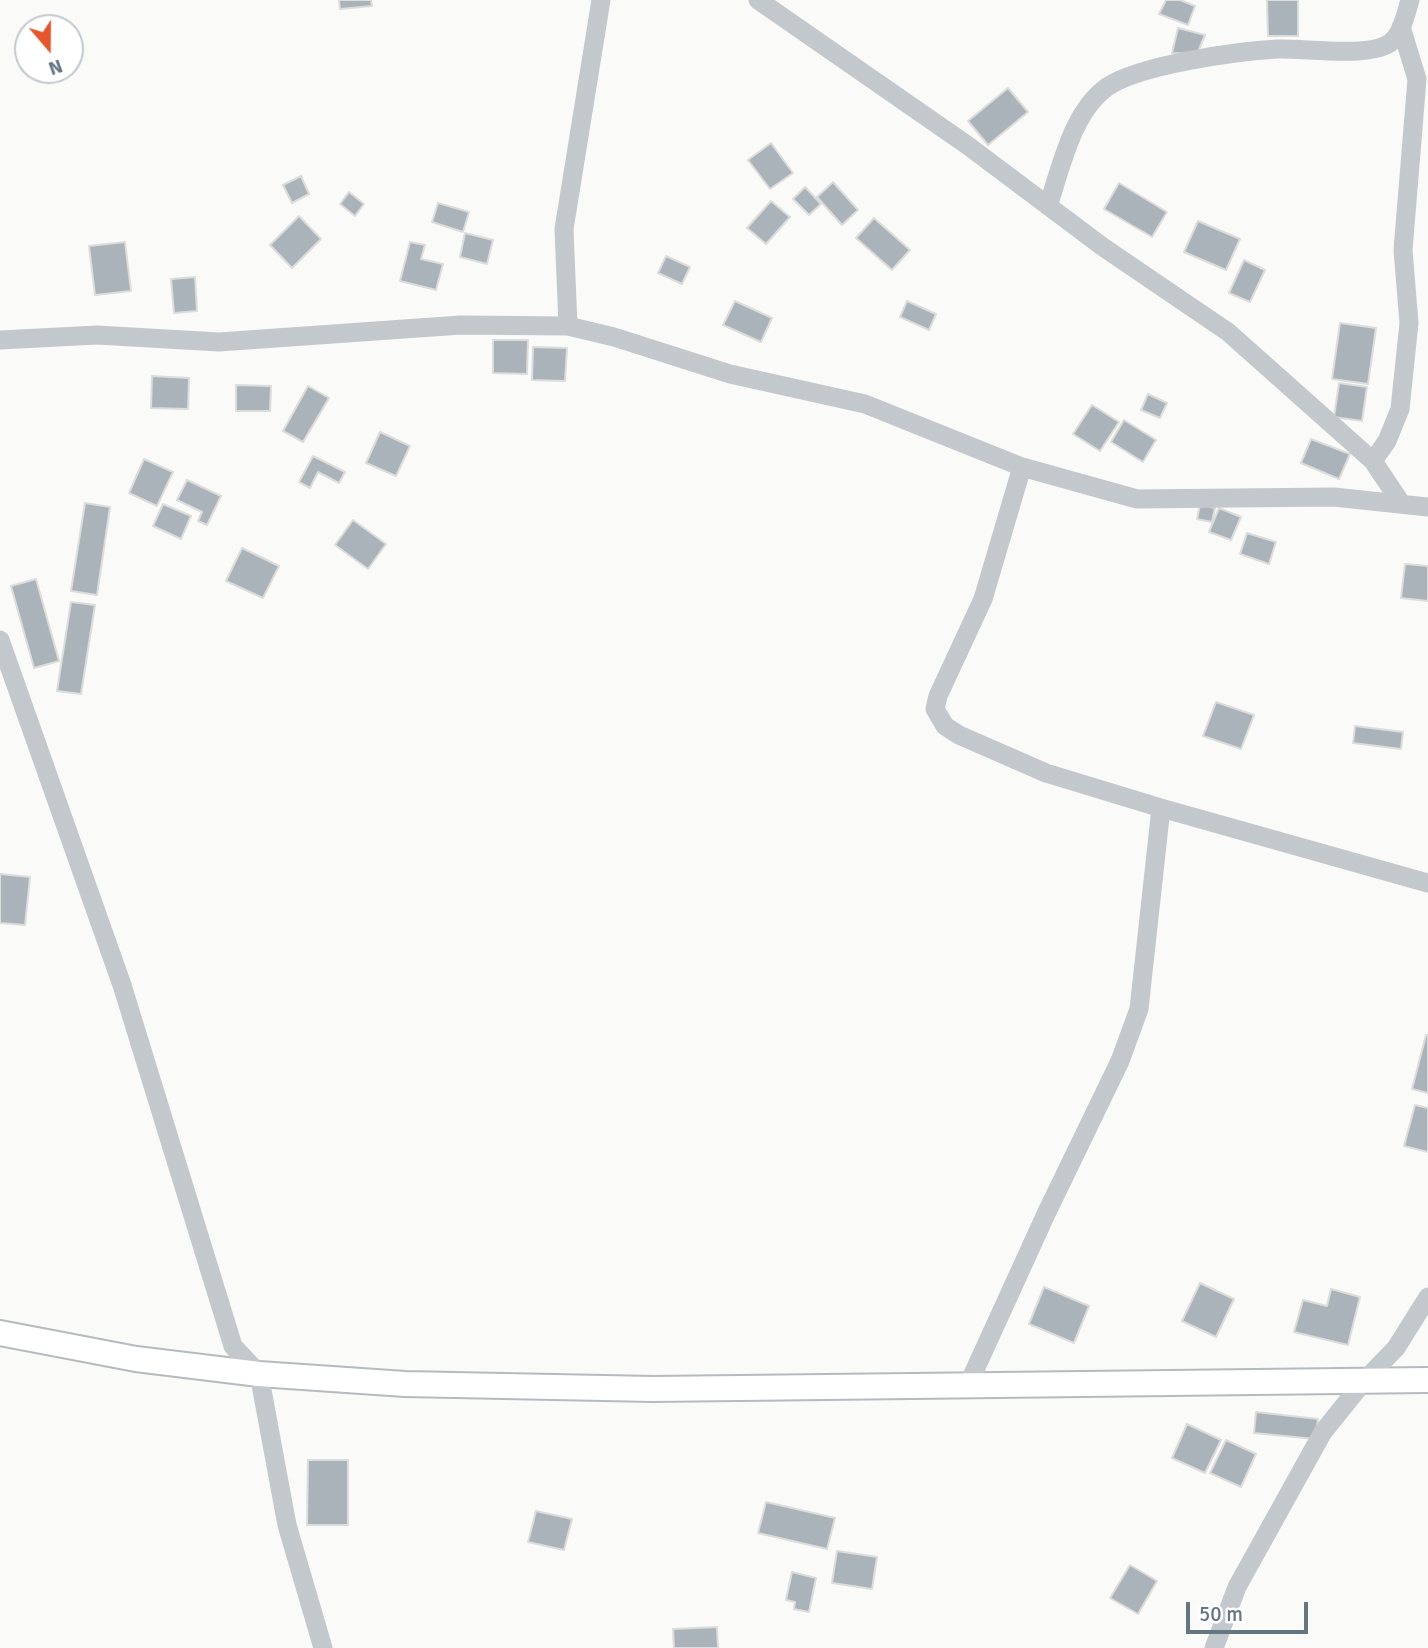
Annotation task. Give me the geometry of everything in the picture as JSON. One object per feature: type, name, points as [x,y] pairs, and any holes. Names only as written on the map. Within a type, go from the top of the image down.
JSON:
[{"type":"main road","points":[[0,1333],[136,1359],[259,1374],[405,1384],[639,1389],[1428,1380]]},
{"type":"street","points":[[568,326],[564,229],[601,0]]},
{"type":"street","points":[[758,0],[1048,205],[1102,247],[1228,332],[1373,461],[1401,503]]},
{"type":"street","points":[[1048,205],[1071,139],[1086,109],[1107,87],[1134,76],[1193,61],[1277,49],[1368,50],[1390,43],[1401,27],[1410,0]]},
{"type":"street","points":[[1373,461],[1387,441],[1400,409],[1409,323],[1403,250],[1417,79],[1401,27]]},
{"type":"street","points":[[0,340],[97,335],[219,342],[461,325],[568,326],[614,337],[730,374],[865,404],[1022,467],[1137,499],[1166,501],[1276,496],[1428,507]]},
{"type":"street","points":[[1022,467],[983,599],[938,696],[935,709],[938,718],[959,735],[1046,772],[1161,808],[1428,883]]},
{"type":"street","points":[[0,640],[122,985],[233,1346],[259,1374],[274,1467],[287,1525],[323,1648]]},
{"type":"street","points":[[968,1385],[1046,1214],[1121,1061],[1139,1009],[1161,808]]},
{"type":"street","points":[[1214,1648],[1237,1587],[1323,1432],[1364,1381],[1396,1348],[1428,1297]]},
{"type":"building","points":[[339,0],[371,0],[372,6],[340,9]]},
{"type":"building","points":[[1166,0],[1180,0],[1195,6],[1188,25],[1159,14]]},
{"type":"building","points":[[1267,0],[1298,0],[1298,36],[1268,36]]},
{"type":"building","points":[[1178,28],[1205,35],[1197,54],[1172,53]]},
{"type":"building","points":[[1008,88],[1028,112],[988,145],[968,121]]},
{"type":"building","points":[[771,143],[793,173],[770,189],[748,160]]},
{"type":"building","points":[[301,176],[309,194],[292,203],[283,185]]},
{"type":"building","points":[[833,182],[858,210],[842,225],[817,197]]},
{"type":"building","points":[[1119,183],[1167,212],[1152,237],[1104,209]]},
{"type":"building","points":[[805,187],[821,204],[809,215],[793,199]]},
{"type":"building","points":[[349,192],[364,204],[355,216],[340,204]]},
{"type":"building","points":[[771,201],[790,217],[766,244],[747,228]]},
{"type":"building","points":[[438,203],[469,212],[463,232],[432,222]]},
{"type":"building","points":[[299,216],[321,239],[292,268],[270,245]]},
{"type":"building","points":[[874,218],[910,250],[892,270],[856,238]]},
{"type":"building","points":[[1198,221],[1240,239],[1226,270],[1184,252]]},
{"type":"building","points":[[465,233],[493,240],[487,264],[460,257]]},
{"type":"building","points":[[125,242],[131,291],[95,295],[89,246]]},
{"type":"building","points":[[410,242],[425,245],[421,259],[443,264],[436,290],[400,281]]},
{"type":"building","points":[[666,256],[690,267],[682,284],[658,273]]},
{"type":"building","points":[[1244,260],[1265,270],[1250,302],[1229,293]]},
{"type":"building","points":[[195,277],[197,311],[174,313],[171,279]]},
{"type":"building","points":[[735,301],[772,318],[761,342],[723,325]]},
{"type":"building","points":[[907,301],[936,314],[929,330],[900,317]]},
{"type":"building","points":[[1340,323],[1376,328],[1368,384],[1332,379]]},
{"type":"building","points":[[493,340],[528,340],[527,374],[493,373]]},
{"type":"building","points":[[533,347],[567,348],[565,381],[532,380]]},
{"type":"building","points":[[152,376],[189,378],[188,409],[151,408]]},
{"type":"building","points":[[1339,383],[1367,387],[1362,421],[1334,417]]},
{"type":"building","points":[[236,385],[271,386],[270,411],[236,411]]},
{"type":"building","points":[[308,386],[329,398],[303,442],[283,431]]},
{"type":"building","points":[[1148,394],[1167,403],[1160,418],[1141,410]]},
{"type":"building","points":[[1092,405],[1119,422],[1100,451],[1073,434]]},
{"type":"building","points":[[1124,420],[1156,440],[1143,462],[1111,442]]},
{"type":"building","points":[[380,432],[410,446],[396,476],[366,463]]},
{"type":"building","points":[[1311,439],[1350,454],[1339,479],[1301,463]]},
{"type":"building","points":[[313,456],[345,472],[339,483],[318,472],[310,488],[299,482]]},
{"type":"building","points":[[144,459],[173,472],[157,506],[129,493]]},
{"type":"building","points":[[187,480],[221,496],[207,525],[198,521],[202,512],[177,500]]},
{"type":"building","points":[[85,503],[110,507],[97,595],[71,591]]},
{"type":"building","points":[[163,504],[191,516],[181,539],[153,526]]},
{"type":"building","points":[[1200,505],[1215,508],[1212,522],[1197,519]]},
{"type":"building","points":[[1219,508],[1241,517],[1231,540],[1209,532]]},
{"type":"building","points":[[353,520],[386,544],[368,569],[335,545]]},
{"type":"building","points":[[1247,533],[1276,542],[1269,564],[1240,554]]},
{"type":"building","points":[[242,548],[279,566],[263,598],[226,581]]},
{"type":"building","points":[[1405,564],[1428,566],[1428,601],[1401,598]]},
{"type":"building","points":[[36,579],[59,661],[34,668],[11,586]]},
{"type":"building","points":[[71,602],[95,605],[81,694],[57,691]]},
{"type":"building","points":[[1216,702],[1254,715],[1241,749],[1203,736]]},
{"type":"building","points":[[1355,726],[1403,732],[1401,749],[1353,743]]},
{"type":"building","points":[[0,874],[30,877],[25,925],[0,923]]},
{"type":"building","points":[[1428,1035],[1428,1093],[1412,1089]]},
{"type":"building","points":[[1415,1105],[1428,1108],[1428,1152],[1404,1146]]},
{"type":"building","points":[[1200,1283],[1234,1299],[1216,1337],[1182,1321]]},
{"type":"building","points":[[1044,1287],[1089,1306],[1074,1343],[1029,1324]]},
{"type":"building","points":[[1331,1289],[1360,1297],[1348,1345],[1294,1332],[1303,1300],[1327,1306]]},
{"type":"building","points":[[1256,1412],[1318,1419],[1315,1439],[1254,1433]]},
{"type":"building","points":[[1187,1424],[1221,1440],[1205,1473],[1172,1458]]},
{"type":"building","points":[[1226,1440],[1256,1454],[1241,1487],[1210,1473]]},
{"type":"building","points":[[308,1460],[348,1460],[348,1525],[307,1525]]},
{"type":"building","points":[[766,1502],[835,1518],[827,1549],[758,1533]]},
{"type":"building","points":[[536,1511],[572,1519],[564,1550],[528,1542]]},
{"type":"building","points":[[837,1551],[877,1557],[872,1589],[832,1583]]},
{"type":"building","points":[[1130,1565],[1157,1581],[1138,1614],[1110,1598]]},
{"type":"building","points":[[792,1572],[816,1578],[809,1612],[794,1609],[795,1602],[786,1600]]},
{"type":"building","points":[[717,1627],[718,1648],[674,1648],[673,1629]]}]
